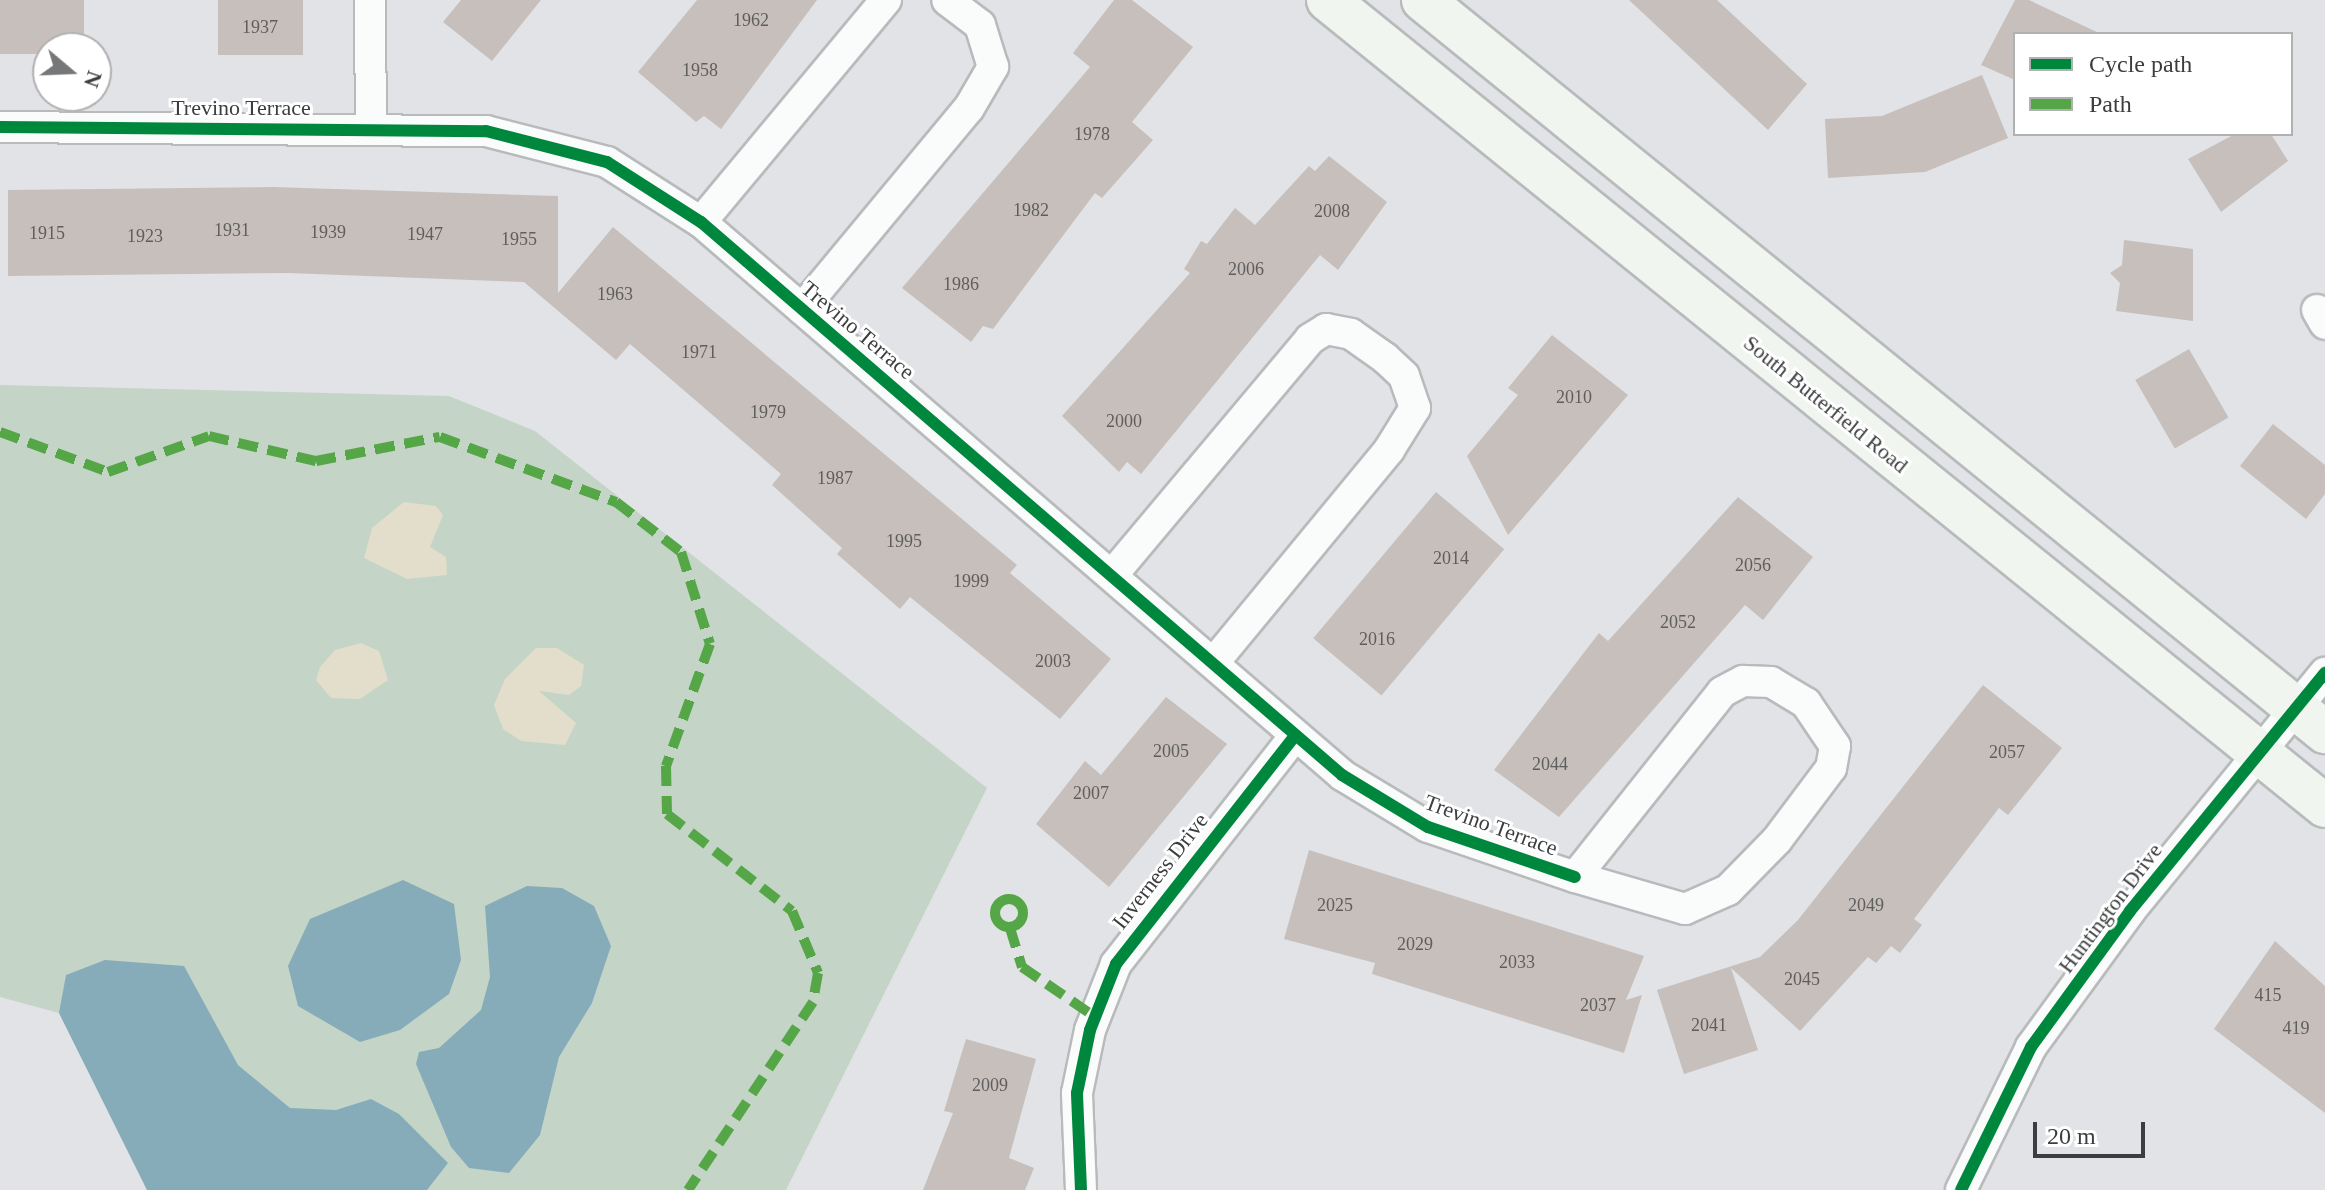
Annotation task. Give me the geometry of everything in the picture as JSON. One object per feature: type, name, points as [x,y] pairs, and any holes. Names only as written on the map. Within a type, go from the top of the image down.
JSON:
[{"type":"main road","name":"South Butterfield Road","points":[[1328,0],[2325,806]]},
{"type":"main road","points":[[1423,0],[2310,720]]},
{"type":"street","points":[[370,0],[371,128]]},
{"type":"street","points":[[701,222],[886,0]]},
{"type":"street","name":"Trevino Terrace","points":[[802,309],[969,108],[993,67],[980,25],[947,0]]},
{"type":"street","name":"Trevino Terrace","points":[[0,127],[371,128],[538,139],[607,162],[701,222],[1113,574],[1295,736],[1368,793],[1428,827],[1575,877],[1685,909],[1711,901],[1777,840],[1831,768],[1830,732],[1806,703],[1771,682],[1743,681],[1722,692],[1575,877]]},
{"type":"street","points":[[1113,574],[1310,339],[1326,329],[1351,334],[1385,358],[1414,394],[1415,408],[1389,450],[1214,662]]},
{"type":"street","name":"Huntington Drive","points":[[1961,1190],[2031,1047],[2259,753],[2310,720],[2325,673]]},
{"type":"street","name":"Inverness Drive","points":[[1081,1190],[1077,1093],[1090,1030],[1116,964],[1136,930],[1295,736]]},
{"type":"green space","points":[[0,385],[449,396],[535,431],[987,788],[786,1190],[147,1190],[59,1013],[0,997]]},
{"type":"sand","points":[[404,502],[436,506],[443,515],[430,547],[446,557],[447,575],[407,579],[364,558],[372,528]]},
{"type":"sand","points":[[361,643],[379,651],[388,680],[360,699],[331,698],[316,680],[320,667],[335,650]]},
{"type":"sand","points":[[536,648],[557,648],[584,665],[581,686],[569,695],[539,691],[576,723],[565,745],[521,741],[503,729],[494,705],[505,679]]},
{"type":"water","points":[[403,880],[454,904],[461,960],[449,994],[400,1030],[360,1042],[298,1006],[288,966],[310,919]]},
{"type":"water","points":[[527,886],[562,888],[594,906],[611,946],[592,1003],[559,1057],[540,1135],[509,1173],[469,1168],[451,1147],[416,1064],[419,1052],[439,1048],[481,1010],[490,977],[485,906]]},
{"type":"water","points":[[105,960],[184,966],[238,1065],[290,1108],[336,1110],[371,1099],[399,1114],[448,1163],[427,1190],[147,1190],[59,1013],[66,975]]},
{"type":"building","points":[[0,0],[84,0],[84,32],[32,32],[32,54],[0,54]]},
{"type":"building","points":[[218,0],[303,0],[303,55],[218,55]]},
{"type":"building","points":[[461,0],[541,0],[492,61],[443,22]]},
{"type":"building","points":[[697,0],[817,0],[721,129],[704,116],[696,122],[638,72]]},
{"type":"building","points":[[1114,0],[1132,0],[1193,47],[1132,122],[1153,140],[1102,198],[1095,193],[993,329],[983,326],[971,342],[902,288],[1090,67],[1073,53]]},
{"type":"building","points":[[1629,0],[1717,0],[1807,84],[1768,130]]},
{"type":"building","points":[[2015,0],[2029,0],[2097,32],[2013,32],[2013,79],[1981,65]]},
{"type":"building","points":[[1982,75],[2008,138],[1925,172],[1828,178],[1825,119],[1882,116]]},
{"type":"building","points":[[2231,136],[2272,136],[2288,161],[2221,212],[2188,159]]},
{"type":"building","points":[[1329,156],[1387,202],[1338,270],[1320,255],[1141,474],[1127,462],[1119,472],[1062,416],[1190,273],[1184,269],[1201,241],[1207,244],[1235,208],[1255,225],[1309,166],[1315,171]]},
{"type":"building","points":[[272,187],[558,196],[558,293],[613,227],[1017,565],[1010,573],[1111,659],[1060,719],[910,597],[900,609],[837,554],[842,548],[772,485],[781,474],[630,344],[616,360],[524,282],[289,273],[8,276],[8,190]]},
{"type":"building","points":[[2124,240],[2193,249],[2193,321],[2116,311],[2120,283],[2110,273],[2122,265]]},
{"type":"building","points":[[1552,335],[1628,395],[1508,535],[1467,456],[1518,395],[1508,388]]},
{"type":"building","points":[[2189,349],[2228,417],[2175,448],[2135,380]]},
{"type":"building","points":[[2273,424],[2325,465],[2325,494],[2306,519],[2240,466]]},
{"type":"building","points":[[1436,492],[1504,549],[1381,696],[1313,638]]},
{"type":"building","points":[[1738,497],[1813,557],[1763,620],[1745,605],[1559,817],[1494,770],[1599,633],[1608,641]]},
{"type":"building","points":[[1983,685],[2062,748],[2008,815],[1999,808],[1914,919],[1922,925],[1900,953],[1891,946],[1876,963],[1868,957],[1800,1031],[1731,968],[1758,1050],[1684,1074],[1657,990],[1760,957],[1798,920]]},
{"type":"building","points":[[1166,697],[1227,744],[1109,887],[1036,824],[1085,761],[1101,775]]},
{"type":"building","points":[[1309,850],[1644,956],[1626,1000],[1642,995],[1624,1053],[1372,974],[1375,963],[1284,939]]},
{"type":"building","points":[[2275,941],[2325,986],[2325,1113],[2214,1029]]},
{"type":"building","points":[[966,1039],[1036,1059],[1009,1158],[1034,1168],[1025,1190],[923,1190],[953,1113],[944,1111]]},
{"type":"marked path","points":[[0,432],[108,472],[209,436],[316,461],[440,437],[616,502],[681,552],[710,644],[666,766],[667,814],[792,911],[818,973],[813,1002],[688,1190]]},
{"type":"marked path","points":[[1009,899],[1019,903],[1023,913],[1019,923],[1009,927],[999,923],[995,913],[999,903],[1009,899]]},
{"type":"marked path","points":[[1010,928],[1022,967],[1095,1017]]},
{"type":"cycle path","points":[[0,127],[486,131],[607,162],[701,222],[1342,775],[1428,827],[1575,877]]},
{"type":"cycle path","points":[[1961,1190],[2031,1047],[2130,911],[2325,673]]},
{"type":"cycle path","points":[[1081,1190],[1077,1093],[1090,1030],[1116,964],[1295,736]]}]
